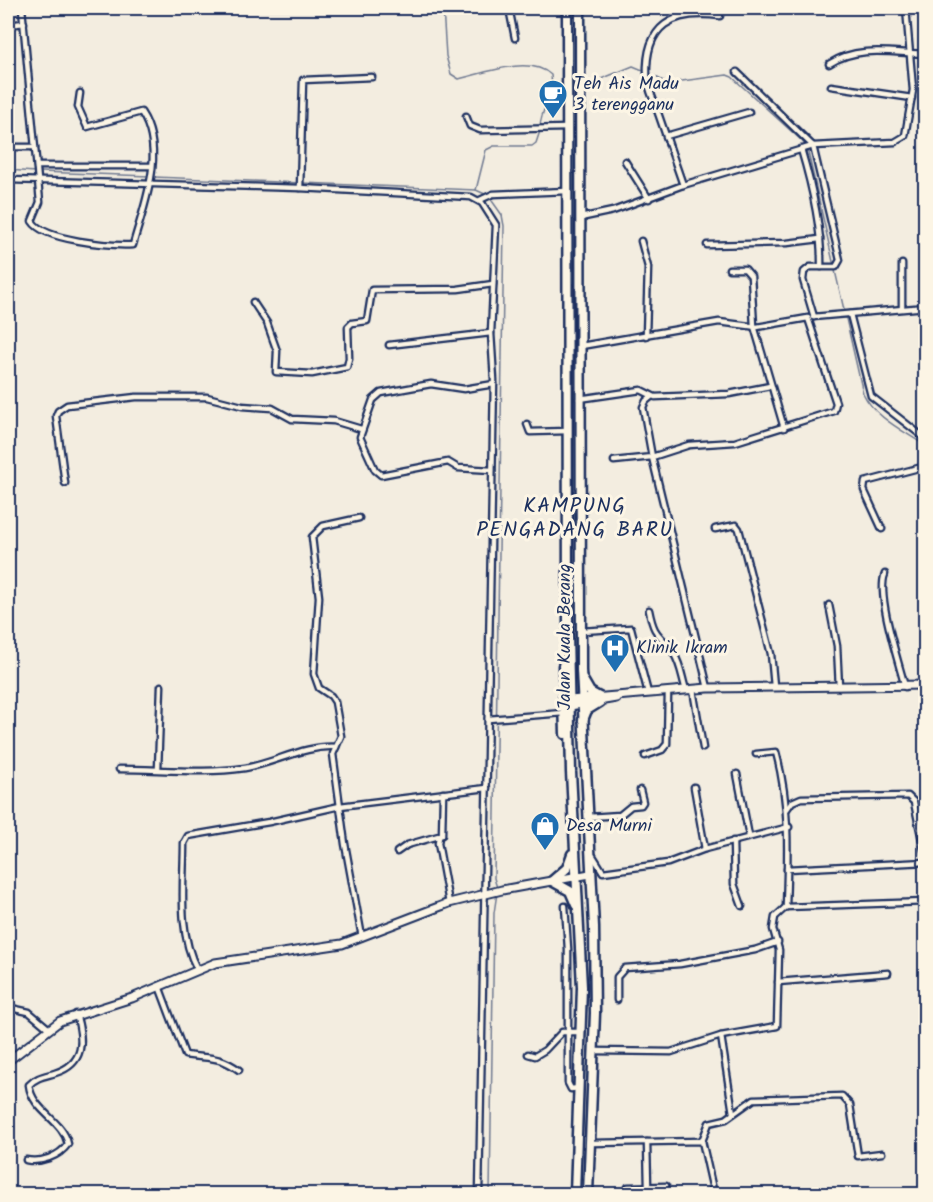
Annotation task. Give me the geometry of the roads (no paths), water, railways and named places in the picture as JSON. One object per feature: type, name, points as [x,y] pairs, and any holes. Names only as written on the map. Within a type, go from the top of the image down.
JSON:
[{"type":"highway","name":"Jalan Kuala Berang","points":[[567,8],[568,706],[566,753],[571,772],[582,949],[582,1032],[575,1194]]},
{"type":"highway","name":"Jalan Kuala Berang","points":[[580,8],[581,702],[594,927],[595,1051],[588,1194]]},
{"type":"highway","name":"Jalan Kuala Berang","points":[[568,635],[563,666],[568,706]]},
{"type":"highway","points":[[581,670],[587,688],[599,699],[587,710],[582,723]]},
{"type":"highway","points":[[574,829],[571,861],[552,881],[570,891],[581,924]]},
{"type":"highway","points":[[582,949],[585,943],[585,931],[594,927]]},
{"type":"main road","points":[[568,706],[599,699],[708,688],[926,685]]},
{"type":"main road","points":[[8,1061],[48,1028],[76,1014],[159,986],[197,969],[224,961],[321,948],[362,938],[449,903],[502,890],[590,874]]},
{"type":"street","points":[[22,8],[40,202],[32,221],[36,227],[62,237],[133,245],[150,181],[153,140],[141,112],[87,127],[78,107],[80,93]]},
{"type":"street","points":[[509,8],[514,39]]},
{"type":"street","points":[[674,8],[677,18]]},
{"type":"street","points":[[580,218],[649,199],[683,185],[812,146],[900,141],[905,136],[912,98],[906,8]]},
{"type":"street","points":[[683,185],[646,78],[654,32],[677,18],[703,14],[720,16]]},
{"type":"street","points":[[8,25],[24,22]]},
{"type":"street","points":[[829,64],[856,52],[926,54]]},
{"type":"street","points":[[614,461],[652,457],[675,448],[735,442],[829,414],[836,407],[811,317],[803,275],[808,268],[838,265],[839,255],[812,146],[737,72]]},
{"type":"street","points":[[300,186],[303,80],[372,77]]},
{"type":"street","points":[[831,86],[912,98]]},
{"type":"street","points":[[666,136],[749,112]]},
{"type":"street","points":[[466,116],[470,126],[480,130],[567,128]]},
{"type":"street","points":[[8,147],[35,147]]},
{"type":"street","points":[[802,149],[813,196],[821,267]]},
{"type":"street","points":[[625,161],[649,199]]},
{"type":"street","points":[[37,168],[151,169]]},
{"type":"street","points":[[8,180],[150,181],[300,186],[481,199],[493,194],[567,191]]},
{"type":"street","points":[[479,1194],[488,893],[487,788],[494,384],[491,333],[496,225],[481,199]]},
{"type":"street","points":[[707,245],[787,243],[819,239]]},
{"type":"street","points":[[641,242],[648,267],[646,336]]},
{"type":"street","points":[[902,264],[902,308]]},
{"type":"street","points":[[729,269],[745,269],[750,273],[754,326],[784,428]]},
{"type":"street","points":[[253,302],[267,323],[277,351],[276,372],[312,374],[343,368],[349,364],[348,327],[352,323],[367,321],[372,290],[458,289],[493,284]]},
{"type":"street","points":[[579,346],[719,322],[754,326],[811,317],[926,307]]},
{"type":"street","points":[[846,314],[871,396],[926,439]]},
{"type":"street","points":[[389,345],[491,333]]},
{"type":"street","points":[[492,470],[458,468],[448,462],[381,475],[375,470],[361,442],[361,429],[373,400],[381,393],[431,384],[464,389],[494,384]]},
{"type":"street","points":[[579,399],[641,390],[652,396],[729,394],[770,386]]},
{"type":"street","points":[[652,396],[643,407],[652,457],[708,688]]},
{"type":"street","points":[[65,483],[57,416],[58,411],[67,405],[136,398],[207,397],[242,406],[272,408],[292,419],[334,421],[361,429]]},
{"type":"street","points":[[527,424],[530,432],[568,431]]},
{"type":"street","points":[[882,529],[864,490],[865,483],[926,466]]},
{"type":"street","points":[[359,518],[323,526],[312,537],[319,597],[314,674],[319,688],[331,696],[335,702],[341,736],[333,754],[362,938]]},
{"type":"street","points":[[715,529],[734,525],[738,527],[771,654],[774,686]]},
{"type":"street","points":[[885,574],[882,584],[905,687]]},
{"type":"street","points":[[829,605],[837,646],[838,687]]},
{"type":"street","points":[[649,610],[654,632],[678,661],[689,690],[703,748]]},
{"type":"street","points":[[581,631],[631,628],[635,633],[648,693]]},
{"type":"street","points":[[158,769],[161,686]]},
{"type":"street","points":[[645,756],[662,750],[667,744],[668,692]]},
{"type":"street","points":[[490,718],[502,718],[568,706]]},
{"type":"street","points":[[119,769],[208,770],[248,767],[287,754],[336,747]]},
{"type":"street","points":[[756,754],[776,752],[789,827],[786,907]]},
{"type":"street","points":[[737,774],[749,836]]},
{"type":"street","points":[[197,969],[187,944],[185,928],[185,839],[340,806],[487,788]]},
{"type":"street","points":[[694,788],[705,849]]},
{"type":"street","points":[[586,817],[620,815],[631,806],[641,805],[643,802],[640,790]]},
{"type":"street","points":[[443,793],[443,830],[438,843],[449,903]]},
{"type":"street","points":[[787,809],[792,802],[801,798],[908,796],[914,802],[926,860],[787,869]]},
{"type":"street","points":[[588,846],[603,872],[668,863],[705,849],[789,827]]},
{"type":"street","points":[[918,828],[926,828]]},
{"type":"street","points":[[397,852],[407,845],[439,837]]},
{"type":"street","points":[[733,841],[734,884],[742,906]]},
{"type":"street","points":[[595,1051],[672,1052],[721,1036],[777,1026],[778,942],[773,929],[776,917],[786,907],[926,902]]},
{"type":"street","points":[[565,906],[568,950],[568,1083],[571,1089],[580,1088]]},
{"type":"street","points":[[617,1000],[617,977],[625,968],[680,964],[755,950],[778,942]]},
{"type":"street","points":[[568,950],[582,949]]},
{"type":"street","points":[[778,982],[888,973]]},
{"type":"street","points":[[8,986],[11,1008],[29,1012],[48,1028]]},
{"type":"street","points":[[159,986],[185,1055],[209,1056],[227,1062],[239,1070]]},
{"type":"street","points":[[567,986],[582,987]]},
{"type":"street","points":[[26,1160],[46,1159],[68,1144],[60,1129],[36,1105],[29,1085],[36,1078],[63,1070],[77,1060],[82,1035],[76,1014]]},
{"type":"street","points":[[528,1054],[535,1056],[541,1054],[559,1033],[582,1032]]},
{"type":"street","points":[[721,1036],[733,1113]]},
{"type":"street","points":[[714,1194],[702,1141],[709,1124],[726,1119],[754,1099],[845,1096],[850,1104],[858,1156],[882,1153]]},
{"type":"street","points":[[591,1143],[702,1141]]},
{"type":"street","points":[[647,1142],[648,1186]]},
{"type":"street","points":[[628,1187],[666,1186]]},
{"type":"waterway","points":[[443,8],[446,56],[451,74],[459,79],[519,66],[542,69],[551,75],[551,90],[540,126]]},
{"type":"waterway","points":[[601,79],[633,66],[645,71]]},
{"type":"waterway","points":[[650,74],[667,83],[727,75],[732,77],[802,141],[807,148],[863,393],[868,402],[882,416],[926,446]]},
{"type":"waterway","points":[[476,190],[486,150],[494,146],[532,146],[536,143],[540,131]]},
{"type":"waterway","points":[[8,170],[35,172]]},
{"type":"waterway","points":[[40,172],[149,176]]},
{"type":"waterway","points":[[154,177],[476,190],[487,195]]},
{"type":"waterway","points":[[490,198],[502,215],[504,226],[494,878],[497,888]]},
{"type":"waterway","points":[[490,1194],[494,913],[497,893]]},
{"type":"place","name":"Teh Ais Madu 3 terengganu","points":[[553,120]]},
{"type":"place","name":"Klinik Ikram","points":[[615,674]]},
{"type":"place","name":"Desa Murni","points":[[545,852]]},
{"type":"district","name":"KAMPUNG PENGADANG BARU","points":[[575,518]]}]
